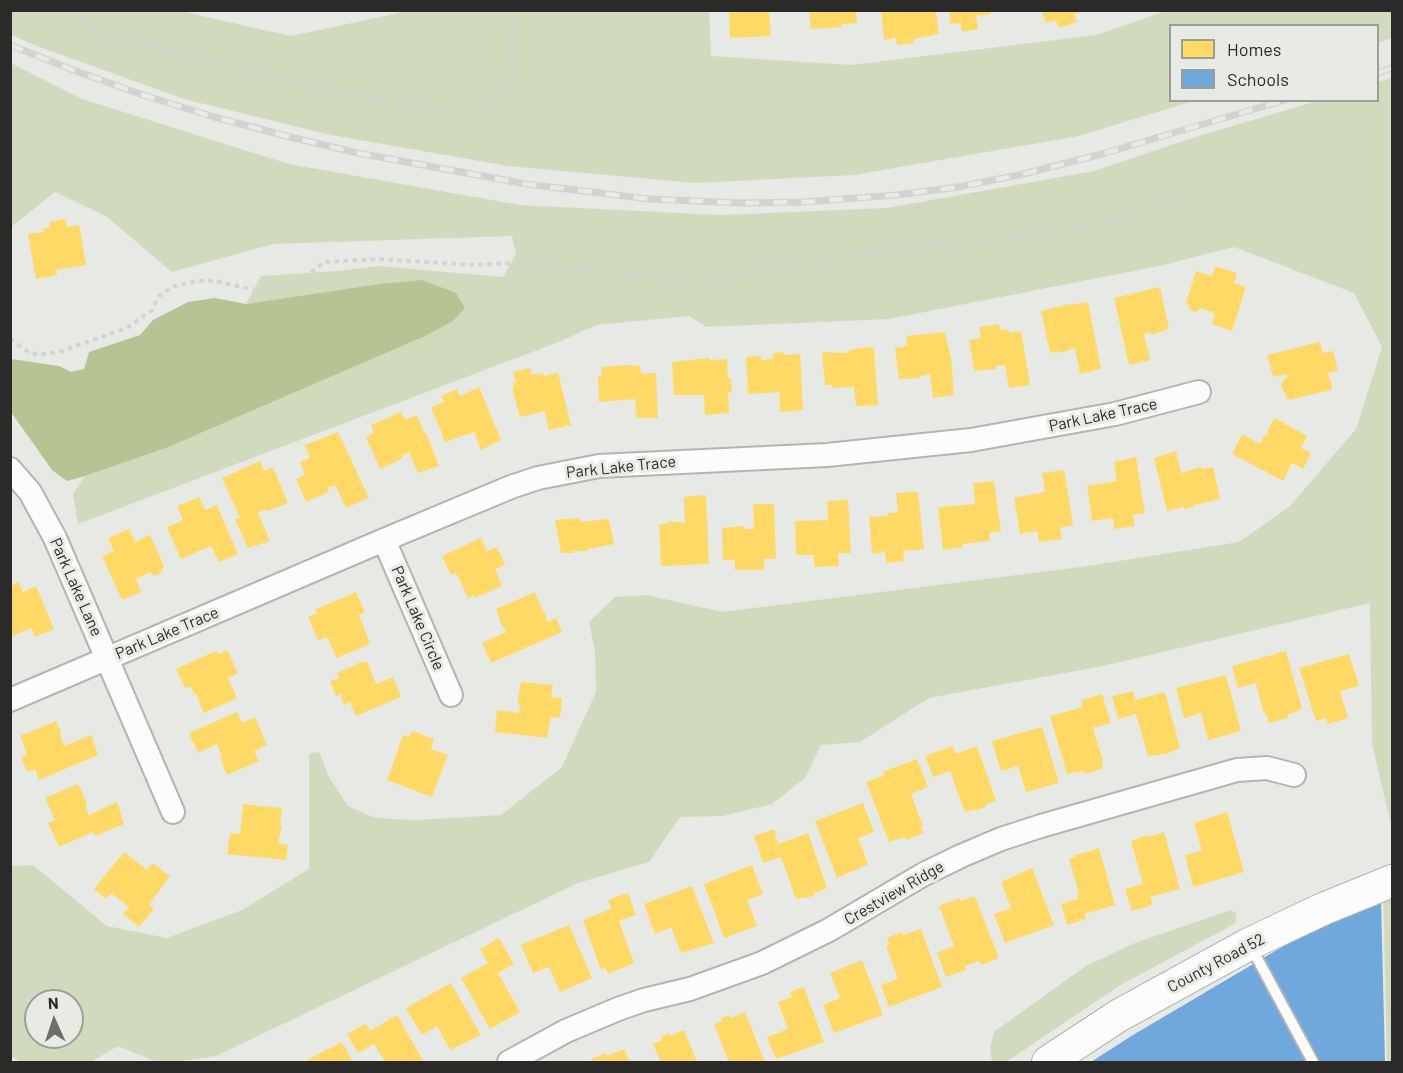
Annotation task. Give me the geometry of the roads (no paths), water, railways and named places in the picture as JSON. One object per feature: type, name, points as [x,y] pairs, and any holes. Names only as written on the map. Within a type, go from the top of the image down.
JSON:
[{"type":"main road","name":"County Road 52","points":[[1048,1062],[1118,1016],[1249,944],[1330,906],[1392,881]]},
{"type":"street","name":"Park Lake Trace","points":[[10,700],[511,487],[565,472],[633,464],[827,455],[961,441],[1105,416],[1199,392]]},
{"type":"street","name":"Park Lake Lane","points":[[10,469],[30,492],[43,515],[172,812]]},
{"type":"street","name":"Park Lake Circle","points":[[384,540],[451,695]]},
{"type":"street","name":"Crestview Ridge","points":[[508,1062],[566,1031],[618,1009],[690,989],[762,963],[829,930],[924,874],[1001,839],[1237,770],[1268,768],[1294,775]]},
{"type":"lane","points":[[1249,944],[1313,1062]]},
{"type":"railway","points":[[10,45],[143,95],[286,136],[358,153],[526,184],[649,199],[741,203],[804,202],[896,195],[958,187],[1019,175],[1102,154],[1278,102]]},
{"type":"railway","points":[[1379,73],[1392,68]]}]
